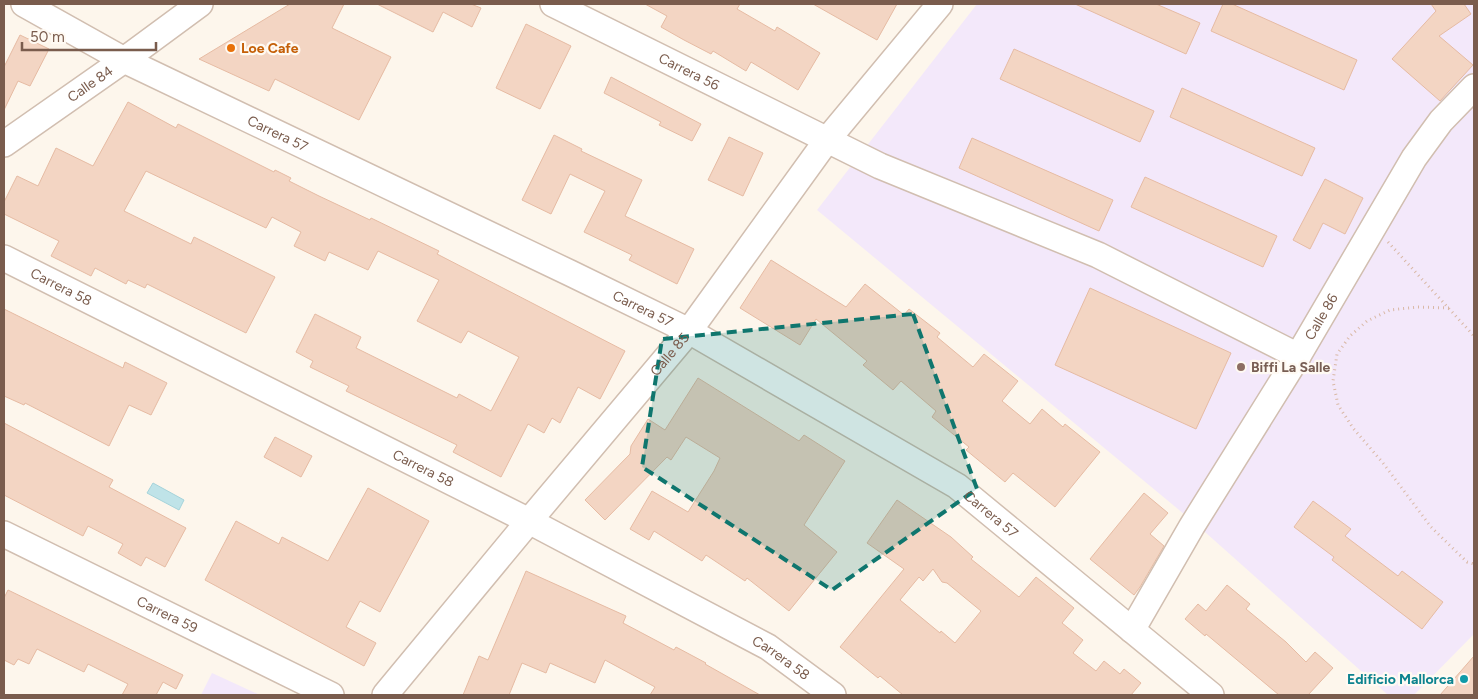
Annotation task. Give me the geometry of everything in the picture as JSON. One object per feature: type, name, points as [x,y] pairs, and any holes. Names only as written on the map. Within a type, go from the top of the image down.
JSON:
[{"type":"street","name":"Carrera 57","points":[[24,4],[124,60],[570,273],[689,332],[957,486],[1211,695]]},
{"type":"street","name":"Calle 84","points":[[4,144],[200,4]]},
{"type":"street","name":"Carrera 56","points":[[553,4],[880,166],[1098,256],[1298,356]]},
{"type":"street","name":"Calle 85","points":[[385,695],[689,332],[827,140],[940,4]]},
{"type":"street","name":"Calle 86","points":[[1132,630],[1192,526],[1298,356],[1414,158],[1441,121],[1474,87]]},
{"type":"street","name":"Carrera 58","points":[[4,258],[529,521],[768,647],[832,695]]},
{"type":"street","name":"Carrera 59","points":[[4,534],[331,695]]},
{"type":"path","points":[[1374,226],[1474,336]]},
{"type":"path","points":[[1449,308],[1418,307],[1390,310],[1367,321],[1350,336],[1337,354],[1333,381],[1338,405],[1353,428],[1383,463],[1431,527],[1467,562],[1474,564]]},
{"type":"highlighted area","points":[[913,314],[977,489],[832,590],[642,467],[662,339]]},
{"type":"shaded area","name":"Biffi La Salle","points":[[977,4],[1474,4],[1474,634],[1414,695],[1388,695],[1196,524],[817,210]]},
{"type":"shaded area","points":[[212,673],[260,695],[201,695]]},
{"type":"water","points":[[153,483],[184,500],[179,510],[147,493]]},
{"type":"building","points":[[290,4],[344,4],[332,28],[391,57],[359,120],[275,79],[269,91],[199,59]]},
{"type":"building","points":[[377,4],[471,4],[481,8],[472,27],[443,12],[433,32]]},
{"type":"building","points":[[645,4],[740,4],[737,9],[775,31],[777,27],[820,53],[798,90],[751,62],[746,71],[713,51],[711,54],[684,40],[661,27],[667,16]]},
{"type":"building","points":[[813,4],[897,4],[877,40]]},
{"type":"building","points":[[1075,4],[1156,4],[1200,23],[1186,54]]},
{"type":"building","points":[[1223,4],[1232,4],[1357,60],[1344,90],[1211,31]]},
{"type":"building","points":[[1431,4],[1464,4],[1471,14],[1439,36],[1473,65],[1440,101],[1392,59],[1436,11]]},
{"type":"building","points":[[526,24],[571,46],[540,109],[496,88]]},
{"type":"building","points":[[20,35],[49,49],[30,86],[18,81],[4,110],[4,67]]},
{"type":"building","points":[[1014,49],[1154,111],[1140,142],[1000,79]]},
{"type":"building","points":[[611,77],[701,124],[692,141],[659,125],[661,122],[604,93]]},
{"type":"building","points":[[1182,88],[1315,148],[1302,176],[1170,117]]},
{"type":"building","points":[[128,102],[176,128],[178,124],[274,172],[275,170],[291,178],[289,181],[319,196],[370,220],[371,218],[439,251],[437,254],[625,351],[600,399],[578,387],[560,423],[552,418],[544,433],[528,424],[501,477],[453,452],[457,445],[346,391],[349,386],[310,367],[313,361],[296,352],[315,314],[361,337],[356,348],[457,398],[459,394],[491,411],[519,357],[468,331],[461,343],[417,321],[439,280],[378,251],[368,270],[329,252],[325,261],[294,246],[301,232],[272,217],[266,228],[146,171],[124,211],[191,244],[194,237],[275,277],[246,333],[147,284],[145,288],[128,280],[126,284],[95,268],[91,276],[51,256],[59,241],[4,214],[4,202],[17,176],[38,186],[56,148],[93,166]]},
{"type":"building","points":[[554,135],[582,149],[581,151],[642,180],[625,216],[694,249],[677,284],[629,260],[632,255],[584,232],[605,191],[570,174],[551,214],[522,200]]},
{"type":"building","points":[[729,137],[763,153],[743,196],[708,180]]},
{"type":"building","points":[[972,138],[1113,200],[1099,231],[959,168]]},
{"type":"building","points":[[1145,177],[1277,236],[1263,267],[1131,207]]},
{"type":"building","points":[[1325,179],[1363,198],[1345,234],[1323,223],[1310,249],[1293,240]]},
{"type":"building","points":[[771,260],[846,307],[865,284],[904,315],[909,309],[940,333],[937,337],[973,367],[984,354],[1018,381],[1002,401],[1030,424],[1042,409],[1063,427],[1065,424],[1100,452],[1055,507],[1013,473],[1005,482],[966,450],[969,447],[932,417],[936,411],[901,381],[893,390],[863,365],[867,361],[816,319],[800,345],[740,308]]},
{"type":"building","points":[[1090,288],[1231,353],[1196,429],[1055,365]]},
{"type":"building","points":[[4,309],[123,368],[125,362],[167,383],[151,415],[129,405],[109,446],[25,403],[24,405],[4,396]]},
{"type":"building","points":[[698,378],[799,441],[804,435],[845,461],[804,525],[837,552],[789,611],[747,578],[745,581],[706,555],[702,561],[654,531],[649,540],[630,529],[652,491],[688,512],[714,471],[720,458],[686,437],[671,460],[667,457],[605,520],[585,500],[630,454],[631,446],[648,419],[665,430]]},
{"type":"building","points":[[4,423],[113,480],[109,487],[186,528],[165,567],[146,557],[141,566],[118,553],[123,544],[88,526],[83,536],[4,495]]},
{"type":"building","points":[[275,437],[312,456],[301,477],[264,457]]},
{"type":"building","points":[[368,488],[429,521],[380,612],[360,601],[346,627],[376,643],[364,666],[205,580],[236,521],[279,544],[282,537],[328,561]]},
{"type":"building","points":[[1144,493],[1168,513],[1150,534],[1164,546],[1134,595],[1090,559]]},
{"type":"building","points":[[897,500],[951,537],[973,557],[971,559],[1019,597],[1036,577],[1074,608],[1062,623],[1083,640],[1073,653],[1096,671],[1104,661],[1120,674],[1124,669],[1141,683],[1131,695],[903,695],[880,676],[878,678],[840,647],[904,569],[867,543]],"holes":[[[933,569],[942,582],[947,583],[981,611],[955,643],[900,600],[919,577],[923,581]]]},
{"type":"building","points":[[1313,501],[1351,529],[1345,536],[1398,576],[1402,571],[1443,602],[1422,629],[1332,560],[1334,557],[1294,527]]},
{"type":"building","points":[[526,571],[626,616],[623,623],[674,650],[676,647],[760,695],[650,695],[655,687],[605,660],[595,683],[550,663],[546,673],[522,663],[509,695],[463,695],[479,656],[488,660]]},
{"type":"building","points":[[1227,585],[1250,604],[1246,609],[1286,642],[1306,662],[1315,652],[1333,668],[1308,695],[1279,695],[1206,634],[1205,636],[1185,619],[1198,604],[1206,611]]},
{"type":"building","points":[[8,590],[183,675],[176,689],[163,682],[156,695],[122,695],[128,684],[88,664],[84,672],[37,649],[29,664],[18,659],[14,665],[4,660],[4,598]]},
{"type":"building","name":"Edificio Mallorca","points":[[1474,656],[1474,695],[1440,695]]},
{"type":"place","name":"Loe Cafe","points":[[231,48]]},
{"type":"place","name":"Biffi La Salle","points":[[1241,367]]},
{"type":"place","name":"Edificio Mallorca","points":[[1464,679]]}]
